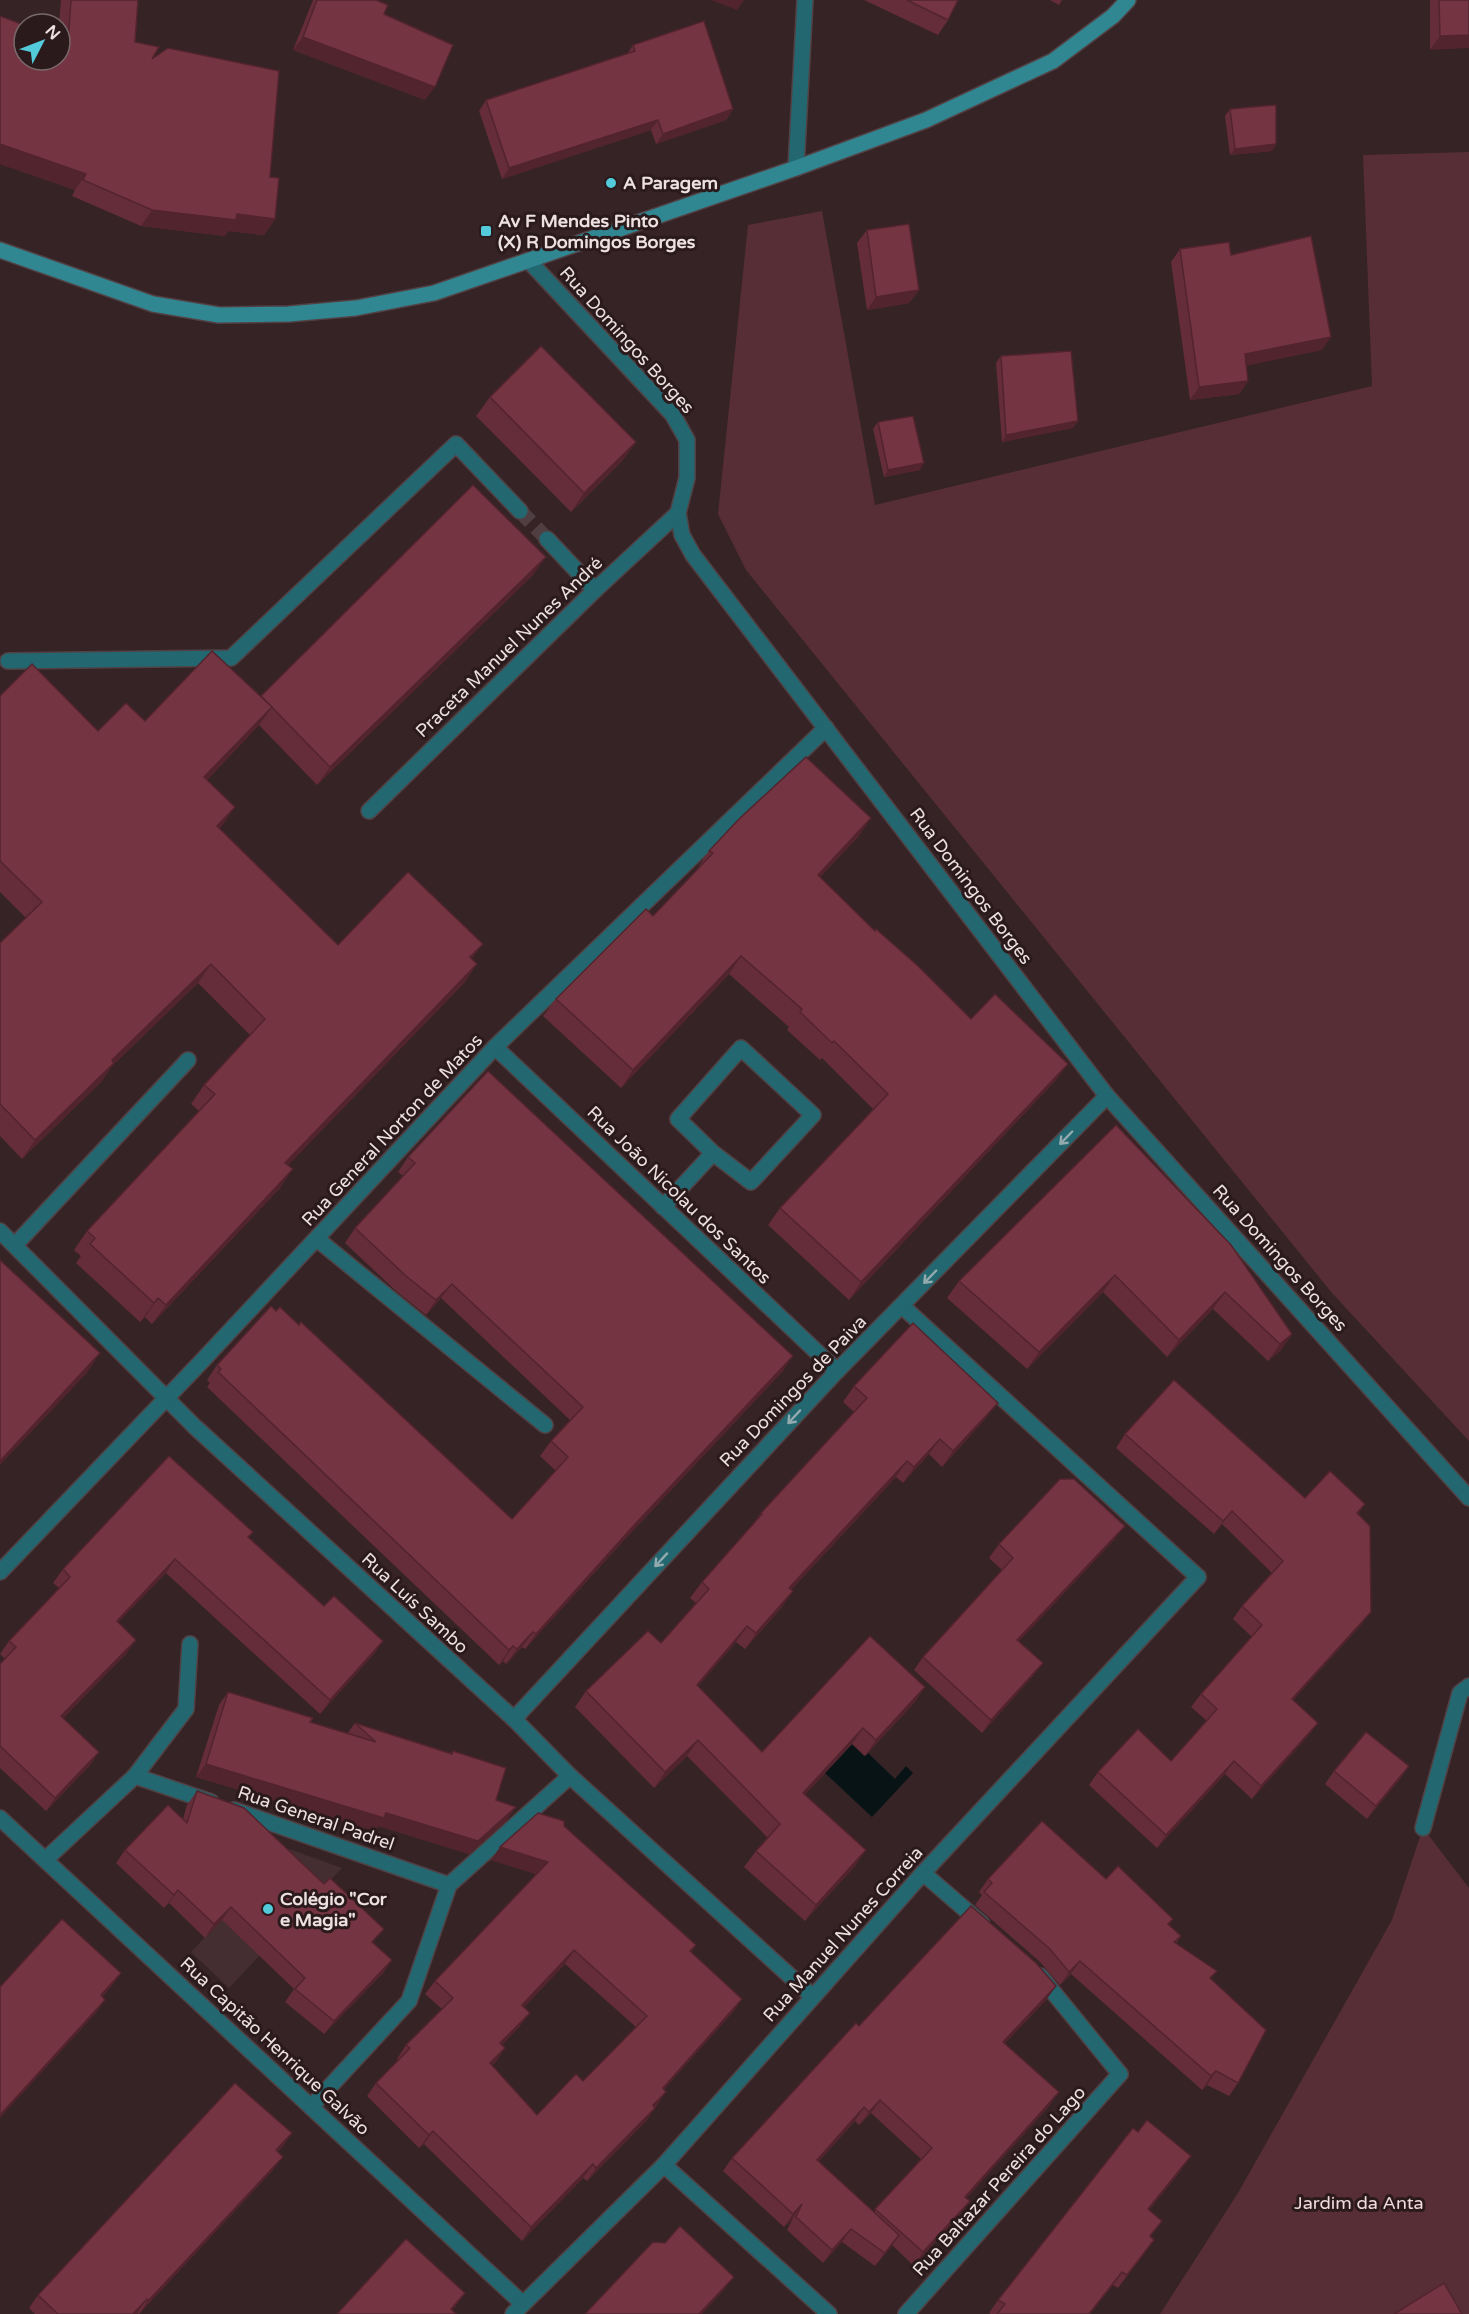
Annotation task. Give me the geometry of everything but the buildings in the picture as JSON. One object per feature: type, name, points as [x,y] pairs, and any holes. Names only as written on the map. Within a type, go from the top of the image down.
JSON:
[{"type":"main road","points":[[0,250],[153,304],[219,315],[289,314],[356,308],[434,293],[796,168],[926,120],[1053,61],[1113,16],[1128,0]]},
{"type":"street","points":[[796,168],[805,0]]},
{"type":"street","name":"Rua Domingos Borges","points":[[529,261],[673,415],[687,440],[687,478],[678,513],[682,535],[693,555],[1107,1096],[1469,1498]]},
{"type":"street","points":[[3,661],[231,658],[456,444],[520,511]]},
{"type":"street","name":"Praceta Manuel Nunes André","points":[[369,811],[595,590],[678,513]]},
{"type":"street","points":[[547,539],[595,590]]},
{"type":"street","name":"Rua General Norton de Matos","points":[[0,1572],[166,1400],[495,1047],[825,728]]},
{"type":"street","name":"Rua João Nicolau dos Santos","points":[[495,1047],[837,1371]]},
{"type":"street","points":[[741,1048],[813,1115],[751,1182],[713,1153],[678,1119],[741,1048]]},
{"type":"street","points":[[15,1245],[188,1060]]},
{"type":"street","name":"Rua Domingos de Paiva","points":[[514,1719],[837,1371],[1107,1096]]},
{"type":"street","points":[[663,1207],[713,1153]]},
{"type":"street","name":"Rua Luís Sambo","points":[[0,1231],[166,1400],[514,1719],[570,1776],[812,1996]]},
{"type":"street","points":[[316,1239],[545,1425]]},
{"type":"street","name":"Rua Manuel Nunes Correia","points":[[518,2309],[664,2165],[923,1873],[1198,1577],[902,1306]]},
{"type":"street","points":[[46,1859],[135,1776],[186,1709],[190,1644]]},
{"type":"street","points":[[1423,1828],[1460,1693],[1469,1686]]},
{"type":"street","name":"Rua General Padrel","points":[[135,1776],[449,1885]]},
{"type":"street","points":[[311,2107],[409,2001],[449,1885],[570,1776]]},
{"type":"street","name":"Rua Capitão Henrique Galvão","points":[[0,1818],[311,2107],[518,2309]]},
{"type":"street","points":[[923,1873],[992,1932]]},
{"type":"street","name":"Rua Baltazar Pereira do Lago","points":[[906,2314],[1120,2074],[1035,1969],[1026,1961]]},
{"type":"street","points":[[664,2165],[829,2314]]},
{"type":"shaded area","points":[[852,1744],[864,1756],[868,1753],[895,1779],[906,1766],[913,1773],[872,1817],[825,1773]]},
{"type":"shaded area","name":"Colégio \"Cor e Magia\"","points":[[289,1849],[342,1868],[229,1988],[191,1952]]},
{"type":"green space","points":[[1469,152],[1469,1441],[1332,1293],[746,570],[718,514],[748,225],[822,211],[875,505],[1372,386],[1363,155]]},
{"type":"green space","name":"Jardim da Anta","points":[[1423,1828],[1469,1888],[1469,2314],[1160,2314],[1238,2193],[1392,1920]]},
{"type":"tunnel","points":[[520,511],[547,539]]},
{"type":"place","name":"A Paragem","points":[[611,183]]},
{"type":"place","name":"Av F Mendes Pinto (X) R Domingos Borges","points":[[486,231]]},
{"type":"place","name":"Colégio \"Cor e Magia\"","points":[[268,1909]]}]
